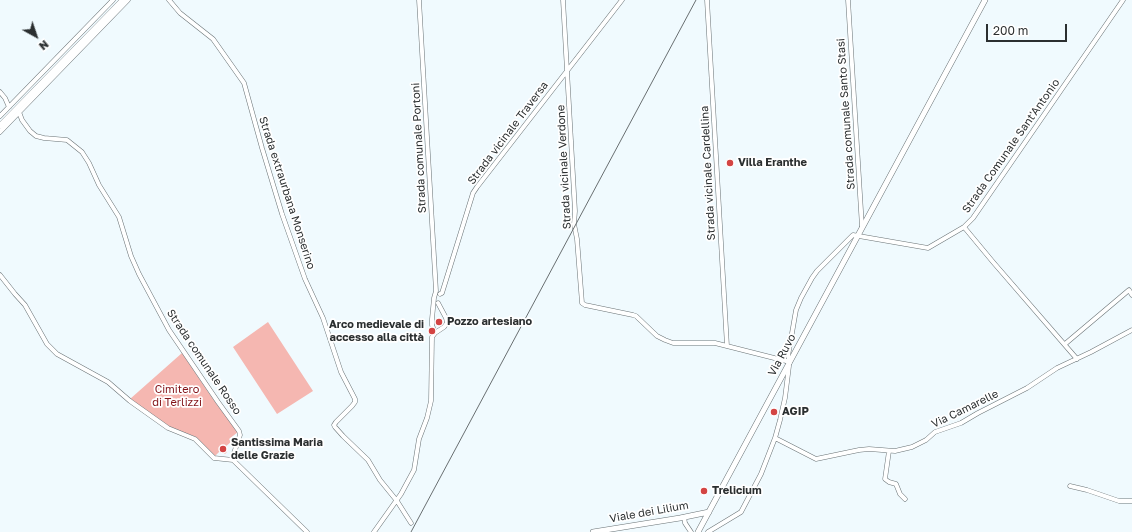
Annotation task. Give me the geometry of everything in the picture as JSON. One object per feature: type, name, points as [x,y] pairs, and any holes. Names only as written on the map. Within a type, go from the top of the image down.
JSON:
[{"type":"highway","points":[[0,121],[118,0]]},
{"type":"highway","points":[[0,126],[123,0]]},
{"type":"main road","name":"Via Ruvo","points":[[698,532],[985,0]]},
{"type":"main road","name":"Viale dei Lilium","points":[[593,532],[709,512]]},
{"type":"street","points":[[0,116],[113,0]]},
{"type":"street","points":[[0,132],[128,0]]},
{"type":"street","name":"Strada extraurbana Monserino","points":[[169,0],[180,13],[214,39],[244,84],[282,214],[305,279],[323,318],[341,372],[355,399],[352,406],[334,425],[343,436],[368,460],[380,480],[397,501]]},
{"type":"street","name":"Strada comunale Portoni","points":[[419,0],[436,291],[438,294]]},
{"type":"street","name":"Strada vicinale Verdone","points":[[563,0],[575,211],[574,224],[577,239],[582,303],[585,305],[636,316],[658,336],[673,343],[710,343],[727,346],[789,363]]},
{"type":"street","name":"Strada vicinale Traversa","points":[[438,294],[442,293],[477,187],[622,0]]},
{"type":"street","name":"Strada vicinale Cardellina","points":[[707,0],[727,346]]},
{"type":"street","name":"Strada comunale Santo Stasi","points":[[848,0],[862,227]]},
{"type":"street","name":"Strada Comunale Sant'Antonio","points":[[858,236],[928,248],[964,227],[981,206],[1123,0]]},
{"type":"street","points":[[0,92],[5,98],[9,107]]},
{"type":"street","points":[[5,98],[14,101]]},
{"type":"street","name":"Strada comunale Rosso","points":[[19,112],[22,120],[30,131],[37,137],[67,140],[82,152],[89,163],[99,185],[119,217],[131,256],[169,330],[239,431],[240,435],[233,460]]},
{"type":"street","name":"Strada comunale Rosso","points":[[14,117],[22,120]]},
{"type":"street","points":[[964,227],[1077,359]]},
{"type":"street","points":[[708,532],[737,515],[743,509],[761,474],[780,420],[785,398],[789,363],[788,356],[796,310],[801,298],[817,271],[851,236],[858,236]]},
{"type":"street","points":[[0,274],[25,305],[47,344],[54,351],[114,386],[130,401],[168,428],[195,439],[215,459],[233,460],[307,532]]},
{"type":"street","points":[[1065,344],[1129,290],[1132,295]]},
{"type":"street","points":[[435,333],[432,325],[432,319],[438,294]]},
{"type":"street","points":[[374,532],[397,501],[414,470],[419,440],[431,402],[432,337],[447,323],[446,318],[436,302]]},
{"type":"street","name":"Via Camarelle","points":[[774,438],[816,459],[859,450],[889,451],[906,449],[920,444],[935,432],[962,422],[1027,388],[1053,371],[1132,330]]},
{"type":"street","points":[[889,451],[885,479],[896,484],[900,494],[905,499]]},
{"type":"street","points":[[1070,486],[1087,490],[1119,502],[1132,501]]},
{"type":"street","points":[[397,501],[411,523]]},
{"type":"street","points":[[684,517],[685,523],[691,532]]},
{"type":"green space","points":[[268,322],[313,391],[277,414],[233,347]]},
{"type":"green space","name":"Cimitero di Terlizzi","points":[[182,353],[213,399],[238,432],[229,439],[231,442],[225,447],[227,452],[225,454],[220,451],[214,457],[196,437],[167,426],[130,399]]},
{"type":"railway","points":[[411,532],[696,0]]},
{"type":"place","name":"Villa Eranthe","points":[[730,163]]},
{"type":"place","name":"Pozzo artesiano","points":[[439,322]]},
{"type":"place","name":"Arco medievale di accesso alla città","points":[[432,331]]},
{"type":"place","name":"AGIP","points":[[774,412]]},
{"type":"place","name":"Santissima Maria delle Grazie","points":[[223,449]]},
{"type":"place","name":"Trelicium","points":[[704,491]]}]
